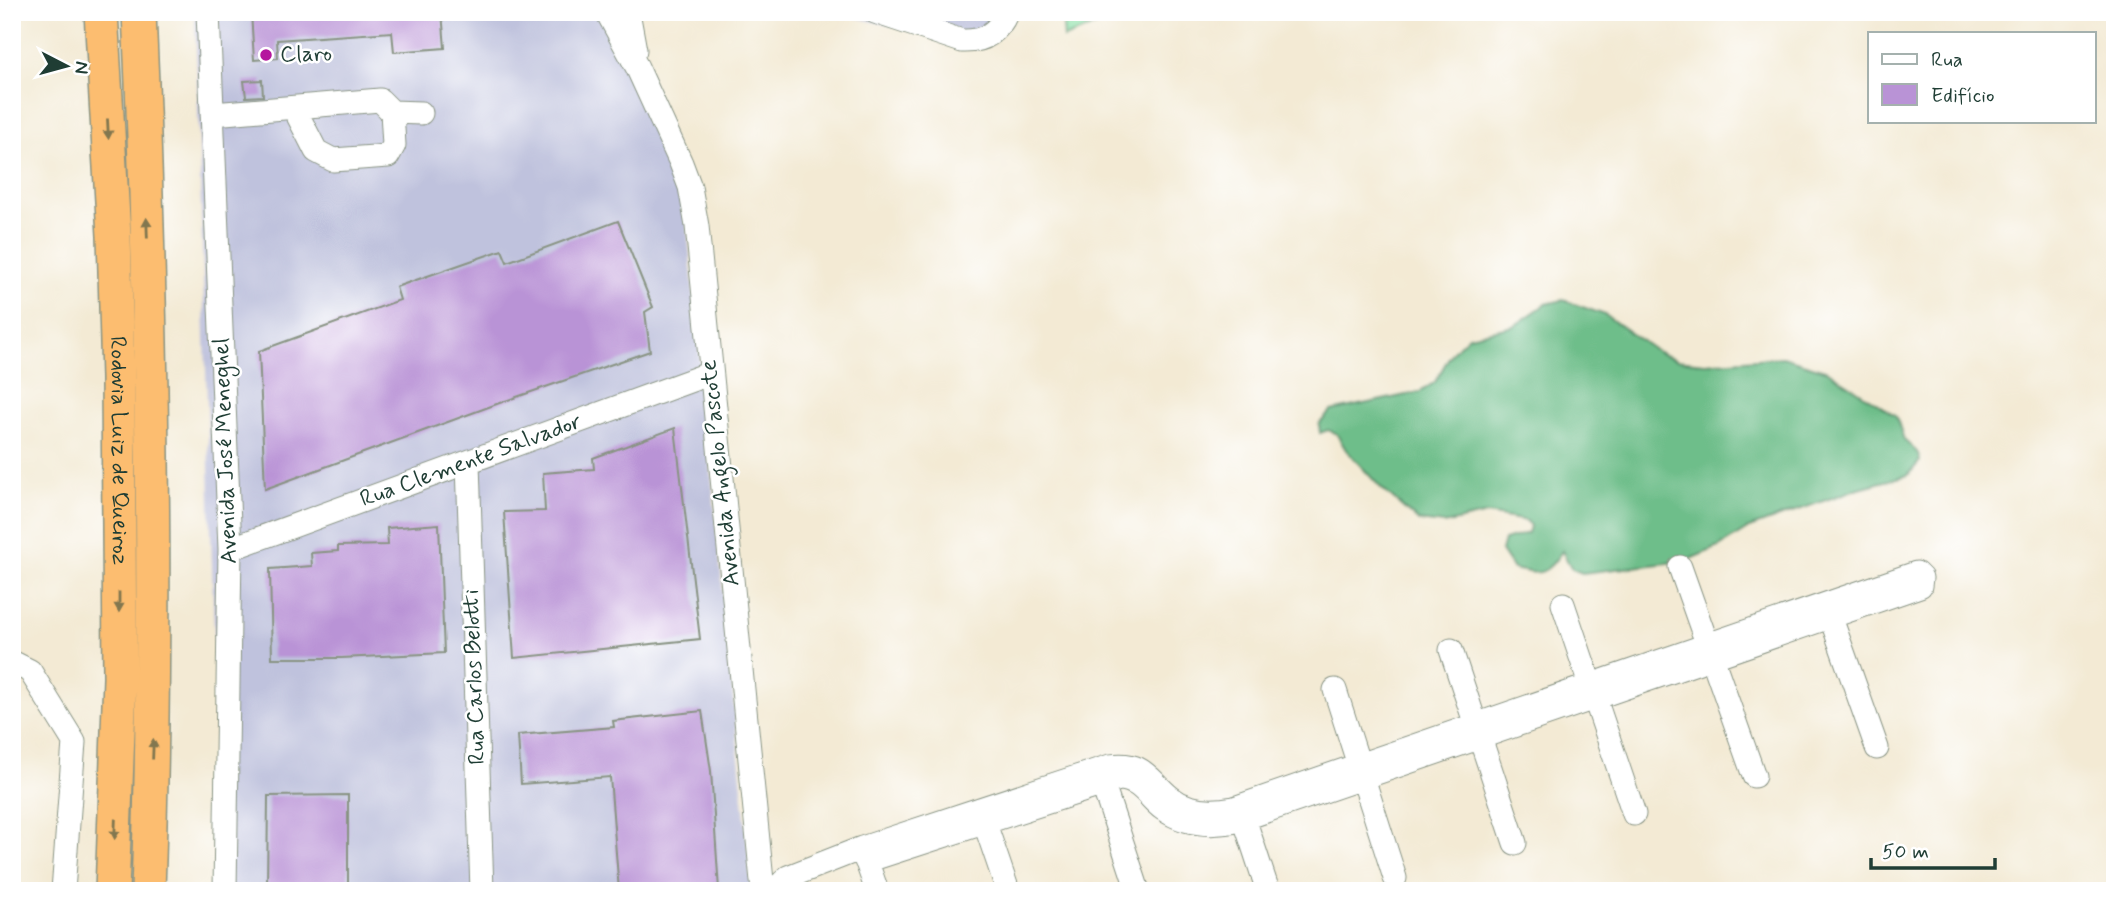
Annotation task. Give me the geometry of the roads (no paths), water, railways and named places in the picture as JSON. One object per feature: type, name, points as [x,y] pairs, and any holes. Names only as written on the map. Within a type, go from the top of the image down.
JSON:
[{"type":"highway","name":"Rodovia Luiz de Queiroz","points":[[101,12],[114,236],[119,561],[120,678],[113,891]]},
{"type":"highway","name":"Rodovia Luiz de Queiroz","points":[[139,13],[153,377],[153,725],[148,891]]},
{"type":"street","name":"Avenida José Meneghel","points":[[208,12],[230,549],[225,891]]},
{"type":"street","name":"Avenida Angelo Pascote","points":[[607,12],[638,67],[681,163],[690,187],[697,226],[763,891]]},
{"type":"street","name":"Avenida Angelo Pascote","points":[[628,12],[638,67]]},
{"type":"street","points":[[875,12],[962,41],[975,41],[994,31],[1007,12]]},
{"type":"street","points":[[213,114],[380,100],[392,112],[394,145],[388,156],[333,160],[316,151],[294,108]]},
{"type":"street","points":[[392,112],[422,113]]},
{"type":"street","name":"Rua Clemente Salvador","points":[[230,549],[711,373]]},
{"type":"street","name":"Rua Carlos Belotti","points":[[468,463],[482,891]]},
{"type":"street","points":[[1680,568],[1754,776]]},
{"type":"street","points":[[1563,604],[1634,814]]},
{"type":"street","points":[[774,891],[788,877],[864,855],[1100,777],[1119,765],[1138,768],[1170,797],[1199,810],[1242,812],[1828,610],[1877,748]]},
{"type":"street","points":[[1451,650],[1515,843]]},
{"type":"street","points":[[12,662],[30,671],[74,742],[63,891]]},
{"type":"street","points":[[1335,690],[1395,878]]},
{"type":"street","points":[[1100,777],[1138,891]]},
{"type":"street","points":[[1242,812],[1268,891]]},
{"type":"street","points":[[983,816],[1008,891]]},
{"type":"street","points":[[864,855],[877,891]]},
{"type":"place","name":"Claro","points":[[266,55]]}]
